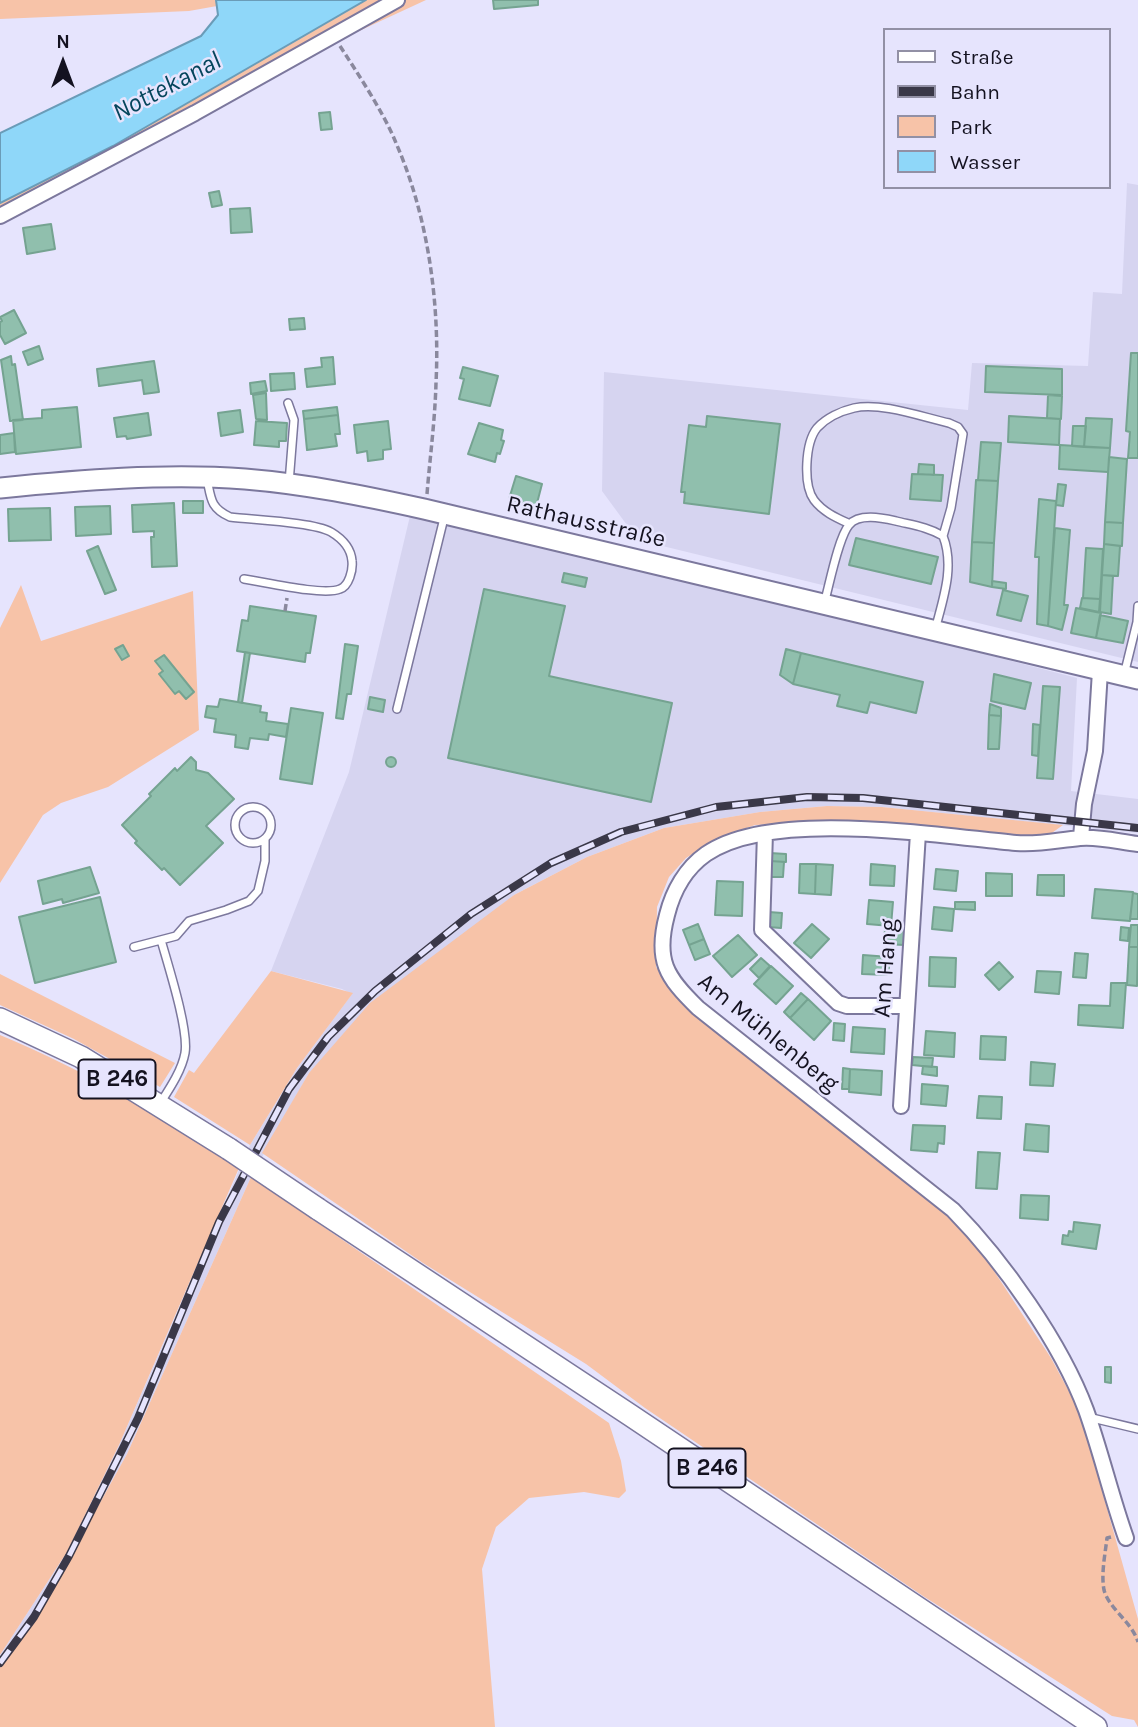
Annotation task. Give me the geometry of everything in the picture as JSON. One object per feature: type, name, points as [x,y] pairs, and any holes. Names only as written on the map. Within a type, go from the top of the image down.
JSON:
[{"type":"main road","name":"Rathausstraße","points":[[8,487],[100,480],[206,478],[289,484],[445,513],[1131,678]]},
{"type":"main road","name":"B 246","points":[[0,1019],[81,1057],[229,1149],[1096,1727]]},
{"type":"street","points":[[0,216],[195,113],[397,0]]},
{"type":"street","points":[[1081,838],[1094,751],[1100,671]]},
{"type":"street","name":"Am Mühlenberg","points":[[1125,1534],[1088,1418],[1060,1355],[981,1239],[953,1210],[698,1008],[676,986],[665,969],[662,952],[663,930],[676,888],[709,852],[734,841],[765,834],[818,829],[918,833],[1038,844],[1081,838],[1138,844]]},
{"type":"street","name":"Am Hang","points":[[901,1106],[918,833]]},
{"type":"street","points":[[765,834],[762,930],[838,1003],[847,1006],[907,1006]]},
{"type":"lane","points":[[288,403],[294,420],[289,484]]},
{"type":"lane","points":[[849,524],[827,513],[813,499],[807,476],[808,454],[815,431],[824,422],[855,408],[873,406],[958,427],[963,434],[951,508],[943,536],[949,563],[935,631]]},
{"type":"lane","points":[[206,478],[218,512],[230,517],[315,526],[330,531],[351,554],[349,578],[339,590],[326,591],[244,579]]},
{"type":"lane","points":[[397,709],[445,513]]},
{"type":"lane","points":[[824,605],[843,536],[849,524],[861,518],[879,517],[932,529],[943,536]]},
{"type":"lane","points":[[1131,678],[1138,606]]},
{"type":"lane","points":[[134,947],[176,936],[188,921],[249,901],[258,891],[265,861],[265,840],[272,824],[268,813],[263,810],[252,807],[241,812],[235,823],[237,835],[247,843],[254,844],[265,840]]},
{"type":"lane","points":[[160,1105],[186,1052],[181,1018],[161,940]]},
{"type":"lane","points":[[1088,1418],[1138,1429]]},
{"type":"path","points":[[334,36],[396,142],[417,201],[429,258],[436,318],[437,381],[424,509]]},
{"type":"path","points":[[1125,1534],[1107,1538],[1105,1592],[1129,1623],[1138,1642]]},
{"type":"shaded area","points":[[1127,183],[1138,185],[1138,662],[642,541],[635,536],[602,491],[604,372],[968,410],[972,363],[1088,366],[1093,292],[1122,294]]},
{"type":"shaded area","points":[[410,516],[793,604],[1077,678],[1071,791],[1138,799],[1138,833],[882,807],[827,806],[760,812],[664,828],[587,857],[514,895],[309,1073],[251,1177],[127,1454],[51,1591],[0,1668],[0,1655],[67,1552],[119,1445],[250,1145],[297,1068],[352,994],[271,971],[349,772]]},
{"type":"green space","points":[[0,0],[216,0],[217,6],[189,11],[0,19]]},
{"type":"green space","points":[[366,0],[426,0],[359,31],[330,32],[0,212],[0,203],[113,146]]},
{"type":"green space","points":[[21,585],[41,641],[193,591],[199,730],[108,787],[61,803],[43,815],[0,883],[0,628]]},
{"type":"green space","points":[[827,806],[882,807],[1063,825],[1049,835],[1016,835],[855,820],[755,825],[716,839],[686,858],[669,877],[657,907],[656,967],[676,992],[951,1216],[975,1242],[1051,1358],[1080,1412],[1138,1619],[1138,1727],[1134,1720],[1112,1716],[923,1596],[645,1408],[586,1364],[423,1263],[262,1153],[309,1073],[370,1003],[514,895],[587,857],[664,828],[760,812]]},
{"type":"green space","points":[[271,971],[353,993],[297,1068],[250,1145],[174,1097],[189,1070],[194,1073]]},
{"type":"green space","points":[[0,974],[175,1063],[160,1087],[74,1039],[0,1005]]},
{"type":"green space","points":[[0,1035],[63,1063],[123,1096],[239,1168],[119,1445],[67,1552],[0,1655]]},
{"type":"green space","points":[[251,1177],[609,1423],[621,1461],[626,1491],[619,1498],[584,1492],[529,1498],[496,1527],[482,1569],[495,1727],[0,1727],[0,1668],[51,1591],[127,1454]]},
{"type":"water","name":"Nottekanal","points":[[216,0],[366,0],[113,146],[0,203],[0,133],[201,36],[218,15]]},
{"type":"building","points":[[493,0],[538,0],[538,5],[494,9]]},
{"type":"building","points":[[330,112],[332,129],[321,130],[319,113]]},
{"type":"building","points":[[219,191],[222,205],[212,207],[209,193]]},
{"type":"building","points":[[250,208],[252,232],[231,233],[230,209]]},
{"type":"building","points":[[51,224],[55,249],[27,254],[23,228]]},
{"type":"building","points":[[14,310],[26,333],[5,344],[0,335],[0,317]]},
{"type":"building","points":[[304,318],[305,329],[290,330],[289,319]]},
{"type":"building","points":[[39,346],[43,359],[28,365],[23,352]]},
{"type":"building","points":[[1131,353],[1138,353],[1138,458],[1128,458],[1130,432],[1126,431]]},
{"type":"building","points":[[11,356],[12,365],[15,364],[23,420],[10,421],[1,360]]},
{"type":"building","points":[[333,357],[335,384],[307,387],[305,369],[322,367],[321,358]]},
{"type":"building","points":[[154,361],[159,392],[144,394],[142,380],[99,386],[97,369]]},
{"type":"building","points":[[986,366],[1062,369],[1062,395],[985,392]]},
{"type":"building","points":[[463,367],[498,376],[490,406],[459,399],[464,379],[460,378]]},
{"type":"building","points":[[294,373],[295,389],[271,391],[270,374]]},
{"type":"building","points":[[265,381],[267,391],[251,394],[250,383]]},
{"type":"building","points":[[266,393],[267,420],[256,419],[253,395]]},
{"type":"building","points":[[1048,395],[1062,396],[1061,419],[1047,418]]},
{"type":"building","points":[[77,407],[81,447],[16,454],[13,420],[42,418],[42,410]]},
{"type":"building","points":[[337,407],[338,415],[304,419],[303,411]]},
{"type":"building","points":[[240,410],[243,432],[221,436],[218,413]]},
{"type":"building","points":[[148,413],[151,435],[127,439],[126,436],[117,437],[114,418]]},
{"type":"building","points":[[338,415],[340,434],[335,434],[337,446],[307,450],[304,419]]},
{"type":"building","points":[[707,416],[780,424],[769,514],[684,503],[685,492],[681,492],[689,425],[706,427]]},
{"type":"building","points":[[1009,416],[1060,419],[1059,445],[1008,442]]},
{"type":"building","points":[[1086,418],[1112,419],[1110,448],[1084,447]]},
{"type":"building","points":[[256,421],[287,423],[286,441],[279,441],[279,447],[254,445]]},
{"type":"building","points":[[388,421],[391,449],[383,450],[383,459],[368,461],[367,451],[357,453],[354,425]]},
{"type":"building","points":[[479,423],[503,430],[501,440],[504,441],[495,462],[468,454]]},
{"type":"building","points":[[1073,426],[1086,426],[1084,447],[1072,446]]},
{"type":"building","points":[[14,433],[15,452],[0,454],[0,435]]},
{"type":"building","points":[[981,442],[1001,443],[998,481],[978,480]]},
{"type":"building","points":[[1060,445],[1110,448],[1108,472],[1059,469]]},
{"type":"building","points":[[1109,457],[1127,459],[1123,523],[1105,522]]},
{"type":"building","points":[[919,464],[934,465],[934,475],[918,474]]},
{"type":"building","points":[[912,474],[943,475],[941,501],[910,499]]},
{"type":"building","points":[[516,476],[542,484],[536,507],[509,499]]},
{"type":"building","points":[[976,480],[998,481],[994,543],[972,542]]},
{"type":"building","points":[[1058,484],[1066,485],[1063,506],[1056,505]]},
{"type":"building","points":[[1039,499],[1056,501],[1048,626],[1037,624],[1039,557],[1035,557]]},
{"type":"building","points":[[183,501],[203,501],[203,513],[183,513]]},
{"type":"building","points":[[174,503],[177,566],[152,567],[151,537],[154,537],[154,531],[133,532],[132,505]]},
{"type":"building","points":[[110,506],[111,534],[76,536],[75,507]]},
{"type":"building","points":[[50,508],[51,540],[9,541],[8,509]]},
{"type":"building","points":[[1105,522],[1123,523],[1122,546],[1104,544]]},
{"type":"building","points":[[1055,528],[1070,530],[1064,605],[1068,605],[1062,630],[1048,626]]},
{"type":"building","points":[[856,538],[938,557],[931,584],[849,565]]},
{"type":"building","points":[[972,542],[994,543],[992,587],[970,582]]},
{"type":"building","points":[[1104,544],[1120,546],[1118,576],[1102,575]]},
{"type":"building","points":[[98,546],[116,590],[105,594],[87,551]]},
{"type":"building","points":[[1086,548],[1103,549],[1100,599],[1083,598]]},
{"type":"building","points":[[564,573],[587,578],[585,587],[562,582]]},
{"type":"building","points":[[1102,575],[1113,576],[1111,614],[1100,612]]},
{"type":"building","points":[[992,581],[1006,583],[1006,589],[992,587]]},
{"type":"building","points":[[484,589],[565,606],[549,676],[672,703],[651,802],[448,758]]},
{"type":"building","points":[[1003,590],[1028,596],[1021,621],[997,615]]},
{"type":"building","points":[[1082,598],[1100,599],[1099,612],[1080,608]]},
{"type":"building","points":[[250,606],[316,616],[310,653],[306,653],[305,662],[237,651],[242,620],[248,621]]},
{"type":"building","points":[[1076,608],[1101,613],[1096,638],[1071,633]]},
{"type":"building","points":[[1100,615],[1128,621],[1123,643],[1096,638]]},
{"type":"building","points":[[345,644],[358,646],[351,694],[347,694],[343,719],[336,718]]},
{"type":"building","points":[[123,645],[129,656],[122,660],[115,649]]},
{"type":"building","points":[[786,649],[801,653],[793,684],[780,675]]},
{"type":"building","points":[[245,652],[250,653],[242,703],[238,702]]},
{"type":"building","points":[[801,653],[923,682],[916,713],[870,702],[867,713],[837,706],[840,695],[793,684]]},
{"type":"building","points":[[164,655],[194,692],[186,699],[179,691],[175,694],[159,674],[163,671],[155,661]]},
{"type":"building","points":[[994,674],[1031,683],[1025,709],[991,701]]},
{"type":"building","points":[[1043,686],[1060,687],[1053,779],[1037,778]]},
{"type":"building","points":[[370,697],[385,700],[383,712],[368,709]]},
{"type":"building","points":[[220,699],[261,706],[260,712],[267,713],[266,721],[288,724],[286,737],[269,734],[268,740],[250,738],[248,749],[235,747],[236,735],[214,732],[216,719],[205,717],[207,706],[218,707]]},
{"type":"building","points":[[990,704],[1001,708],[1001,716],[989,715]]},
{"type":"building","points":[[291,708],[323,713],[312,784],[280,779]]},
{"type":"building","points":[[989,715],[1001,716],[999,749],[988,749]]},
{"type":"building","points":[[1033,724],[1040,725],[1038,756],[1032,755]]},
{"type":"building","points":[[191,757],[196,762],[196,770],[208,773],[234,799],[206,826],[223,843],[180,885],[135,843],[137,841],[122,825],[175,768],[177,771]]},
{"type":"building","points":[[391,757],[395,758],[395,766],[391,767],[387,766],[386,762],[387,758]]},
{"type":"building","points":[[770,853],[786,854],[786,862],[770,861]]},
{"type":"building","points":[[771,861],[784,862],[783,877],[770,877]]},
{"type":"building","points":[[800,864],[816,864],[815,894],[799,893]]},
{"type":"building","points":[[816,864],[833,865],[831,895],[815,894]]},
{"type":"building","points":[[871,864],[895,866],[894,886],[870,885]]},
{"type":"building","points":[[90,867],[99,893],[63,903],[62,899],[43,904],[38,881]]},
{"type":"building","points":[[936,869],[958,871],[956,891],[934,889]]},
{"type":"building","points":[[986,873],[1012,874],[1012,896],[986,896]]},
{"type":"building","points":[[1038,875],[1064,875],[1064,896],[1037,895]]},
{"type":"building","points":[[717,881],[743,882],[742,916],[715,915]]},
{"type":"building","points":[[1095,889],[1133,892],[1130,921],[1092,918]]},
{"type":"building","points":[[1133,893],[1138,894],[1138,919],[1130,919]]},
{"type":"building","points":[[100,897],[116,962],[35,983],[19,917]]},
{"type":"building","points":[[869,900],[893,902],[891,926],[867,924]]},
{"type":"building","points":[[955,902],[975,902],[975,910],[955,909]]},
{"type":"building","points":[[934,907],[954,909],[952,931],[932,929]]},
{"type":"building","points":[[769,912],[782,913],[781,928],[768,927]]},
{"type":"building","points":[[698,924],[704,939],[689,945],[683,930]]},
{"type":"building","points":[[812,924],[829,939],[811,958],[794,943]]},
{"type":"building","points":[[1131,925],[1138,925],[1138,947],[1129,947]]},
{"type":"building","points":[[1121,927],[1129,928],[1128,941],[1120,940]]},
{"type":"building","points":[[885,929],[905,930],[904,945],[884,944]]},
{"type":"building","points":[[738,935],[757,955],[732,977],[713,956]]},
{"type":"building","points":[[704,939],[710,954],[695,960],[689,945]]},
{"type":"building","points":[[1129,947],[1138,947],[1137,986],[1127,985]]},
{"type":"building","points":[[1075,953],[1088,954],[1086,978],[1073,977]]},
{"type":"building","points":[[863,955],[890,957],[888,975],[862,974]]},
{"type":"building","points":[[930,957],[956,958],[955,987],[929,986]]},
{"type":"building","points":[[761,958],[770,966],[759,978],[750,969]]},
{"type":"building","points":[[999,962],[1013,977],[999,990],[985,975]]},
{"type":"building","points":[[771,966],[793,986],[776,1004],[754,984]]},
{"type":"building","points":[[1037,971],[1061,972],[1059,994],[1035,992]]},
{"type":"building","points":[[1111,983],[1126,983],[1123,1028],[1078,1025],[1079,1005],[1110,1006]]},
{"type":"building","points":[[801,993],[808,999],[790,1018],[784,1012]]},
{"type":"building","points":[[808,999],[831,1021],[814,1040],[790,1018]]},
{"type":"building","points":[[834,1023],[845,1024],[844,1041],[833,1040]]},
{"type":"building","points":[[853,1027],[885,1029],[884,1054],[851,1052]]},
{"type":"building","points":[[926,1031],[955,1033],[954,1057],[924,1055]]},
{"type":"building","points":[[981,1036],[1006,1037],[1005,1060],[980,1059]]},
{"type":"building","points":[[913,1057],[933,1058],[932,1067],[912,1065]]},
{"type":"building","points":[[1031,1062],[1055,1064],[1053,1086],[1030,1085]]},
{"type":"building","points":[[923,1066],[937,1067],[937,1076],[922,1074]]},
{"type":"building","points":[[843,1068],[850,1069],[849,1089],[842,1089]]},
{"type":"building","points":[[850,1069],[882,1071],[881,1095],[849,1092]]},
{"type":"building","points":[[922,1084],[948,1086],[946,1106],[921,1104]]},
{"type":"building","points":[[979,1096],[1002,1097],[1001,1119],[977,1118]]},
{"type":"building","points":[[1026,1124],[1049,1126],[1048,1152],[1024,1150]]},
{"type":"building","points":[[913,1125],[945,1126],[944,1144],[938,1143],[937,1152],[911,1150]]},
{"type":"building","points":[[978,1152],[1000,1153],[997,1189],[976,1188]]},
{"type":"building","points":[[1021,1195],[1049,1196],[1048,1220],[1020,1218]]},
{"type":"building","points":[[1074,1222],[1100,1225],[1096,1249],[1062,1244],[1063,1235],[1068,1236],[1069,1231],[1073,1232]]},
{"type":"building","points":[[1105,1367],[1111,1367],[1111,1383],[1105,1382]]},
{"type":"railway","points":[[0,1663],[34,1617],[69,1556],[138,1418],[219,1222],[289,1089],[328,1037],[375,991],[471,914],[551,863],[621,832],[716,807],[807,797],[863,798],[1138,828]]}]
